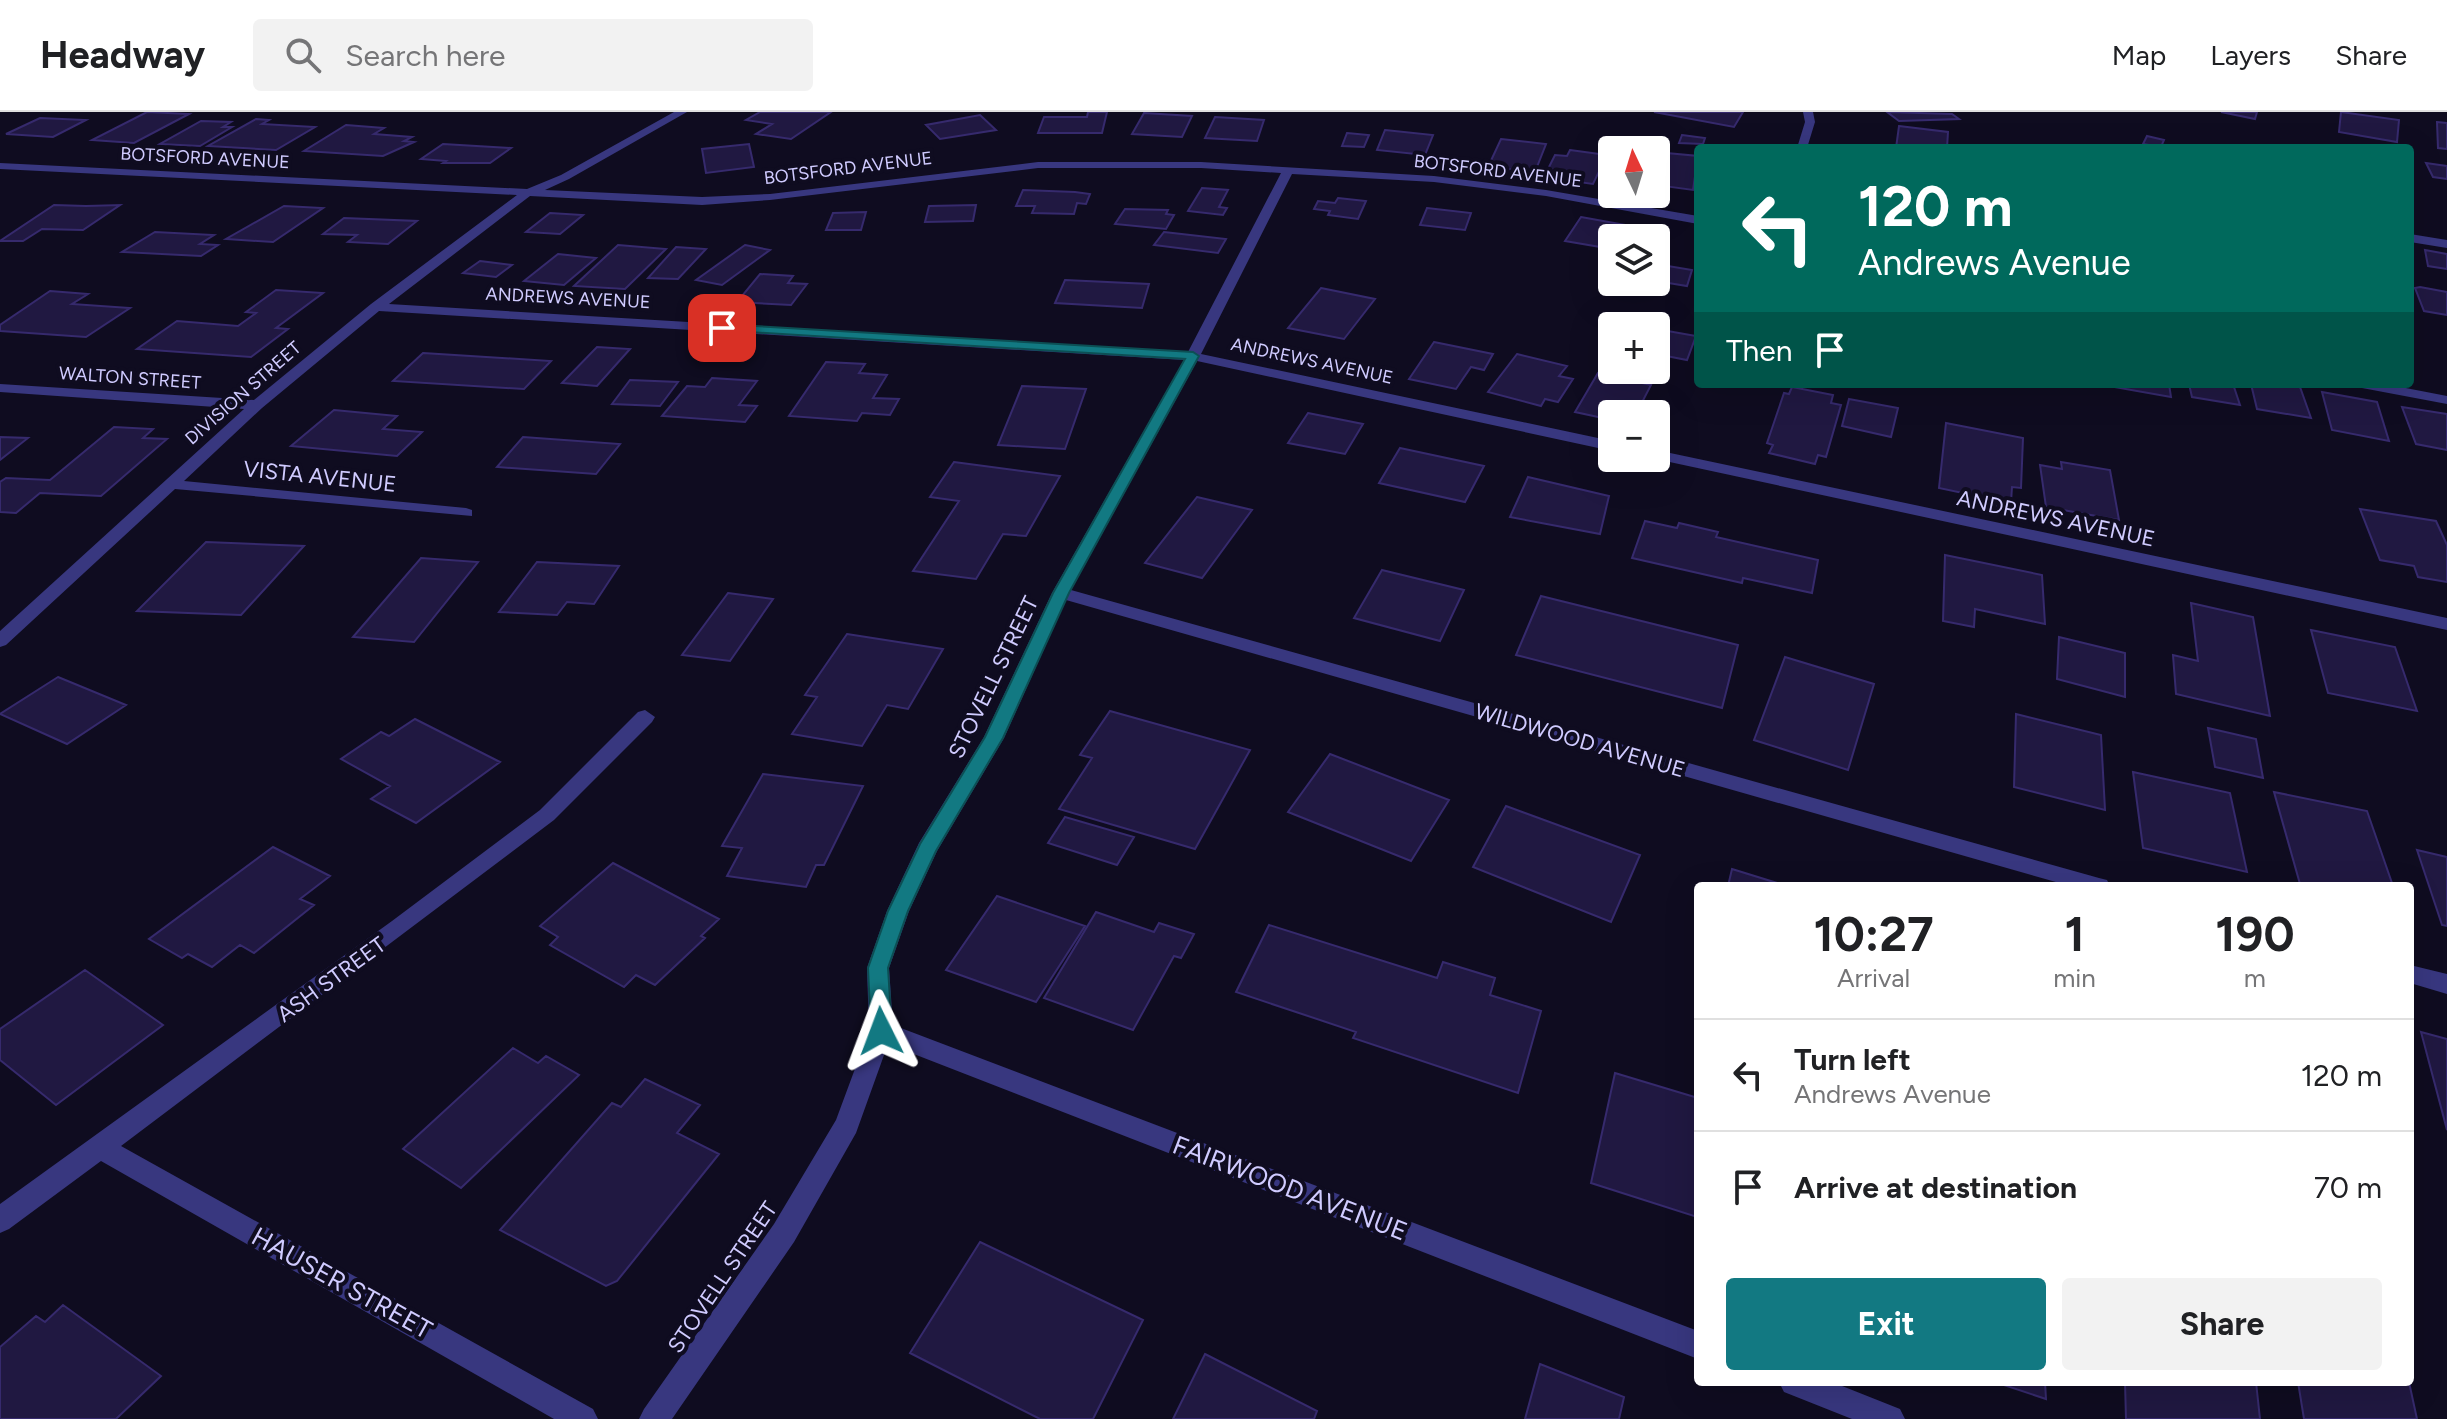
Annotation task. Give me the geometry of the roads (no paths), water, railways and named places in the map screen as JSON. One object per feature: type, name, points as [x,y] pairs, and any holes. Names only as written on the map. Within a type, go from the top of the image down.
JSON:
[{"type":"street","points":[[527,193],[565,177],[682,112]]},
{"type":"street","points":[[1803,144],[1810,122],[1808,112]]},
{"type":"street","name":"BOTSFORD AVENUE","points":[[0,166],[702,201],[782,196],[1038,165],[1156,164],[1434,179],[1546,193],[1694,219]]},
{"type":"street","name":"STOVELL STREET","points":[[654,1419],[800,1206],[847,1125],[881,1031],[878,968],[898,911],[927,849],[994,738],[1061,593],[1193,356],[1289,169]]},
{"type":"street","name":"DIVISION STREET","points":[[0,641],[257,405],[376,307],[527,193]]},
{"type":"street","points":[[2414,239],[2447,244]]},
{"type":"street","name":"ANDREWS AVENUE","points":[[376,307],[1193,356],[1598,443]]},
{"type":"street","name":"WALTON STREET","points":[[0,388],[257,405]]},
{"type":"street","points":[[2383,388],[2447,400]]},
{"type":"street","name":"ANDREWS AVENUE","points":[[1670,458],[2447,624]]},
{"type":"street","name":"VISTA AVENUE","points":[[170,484],[466,513]]},
{"type":"street","name":"WILDWOOD AVENUE","points":[[1061,593],[2085,882]]},
{"type":"street","name":"ASH STREET","points":[[0,1220],[547,815],[645,717]]},
{"type":"street","points":[[2414,975],[2447,984]]},
{"type":"street","name":"FAIRWOOD AVENUE","points":[[881,1031],[1694,1343]]},
{"type":"street","name":"HAUSER STREET","points":[[101,1148],[583,1419]]},
{"type":"street","points":[[1804,1386],[1890,1419]]}]
